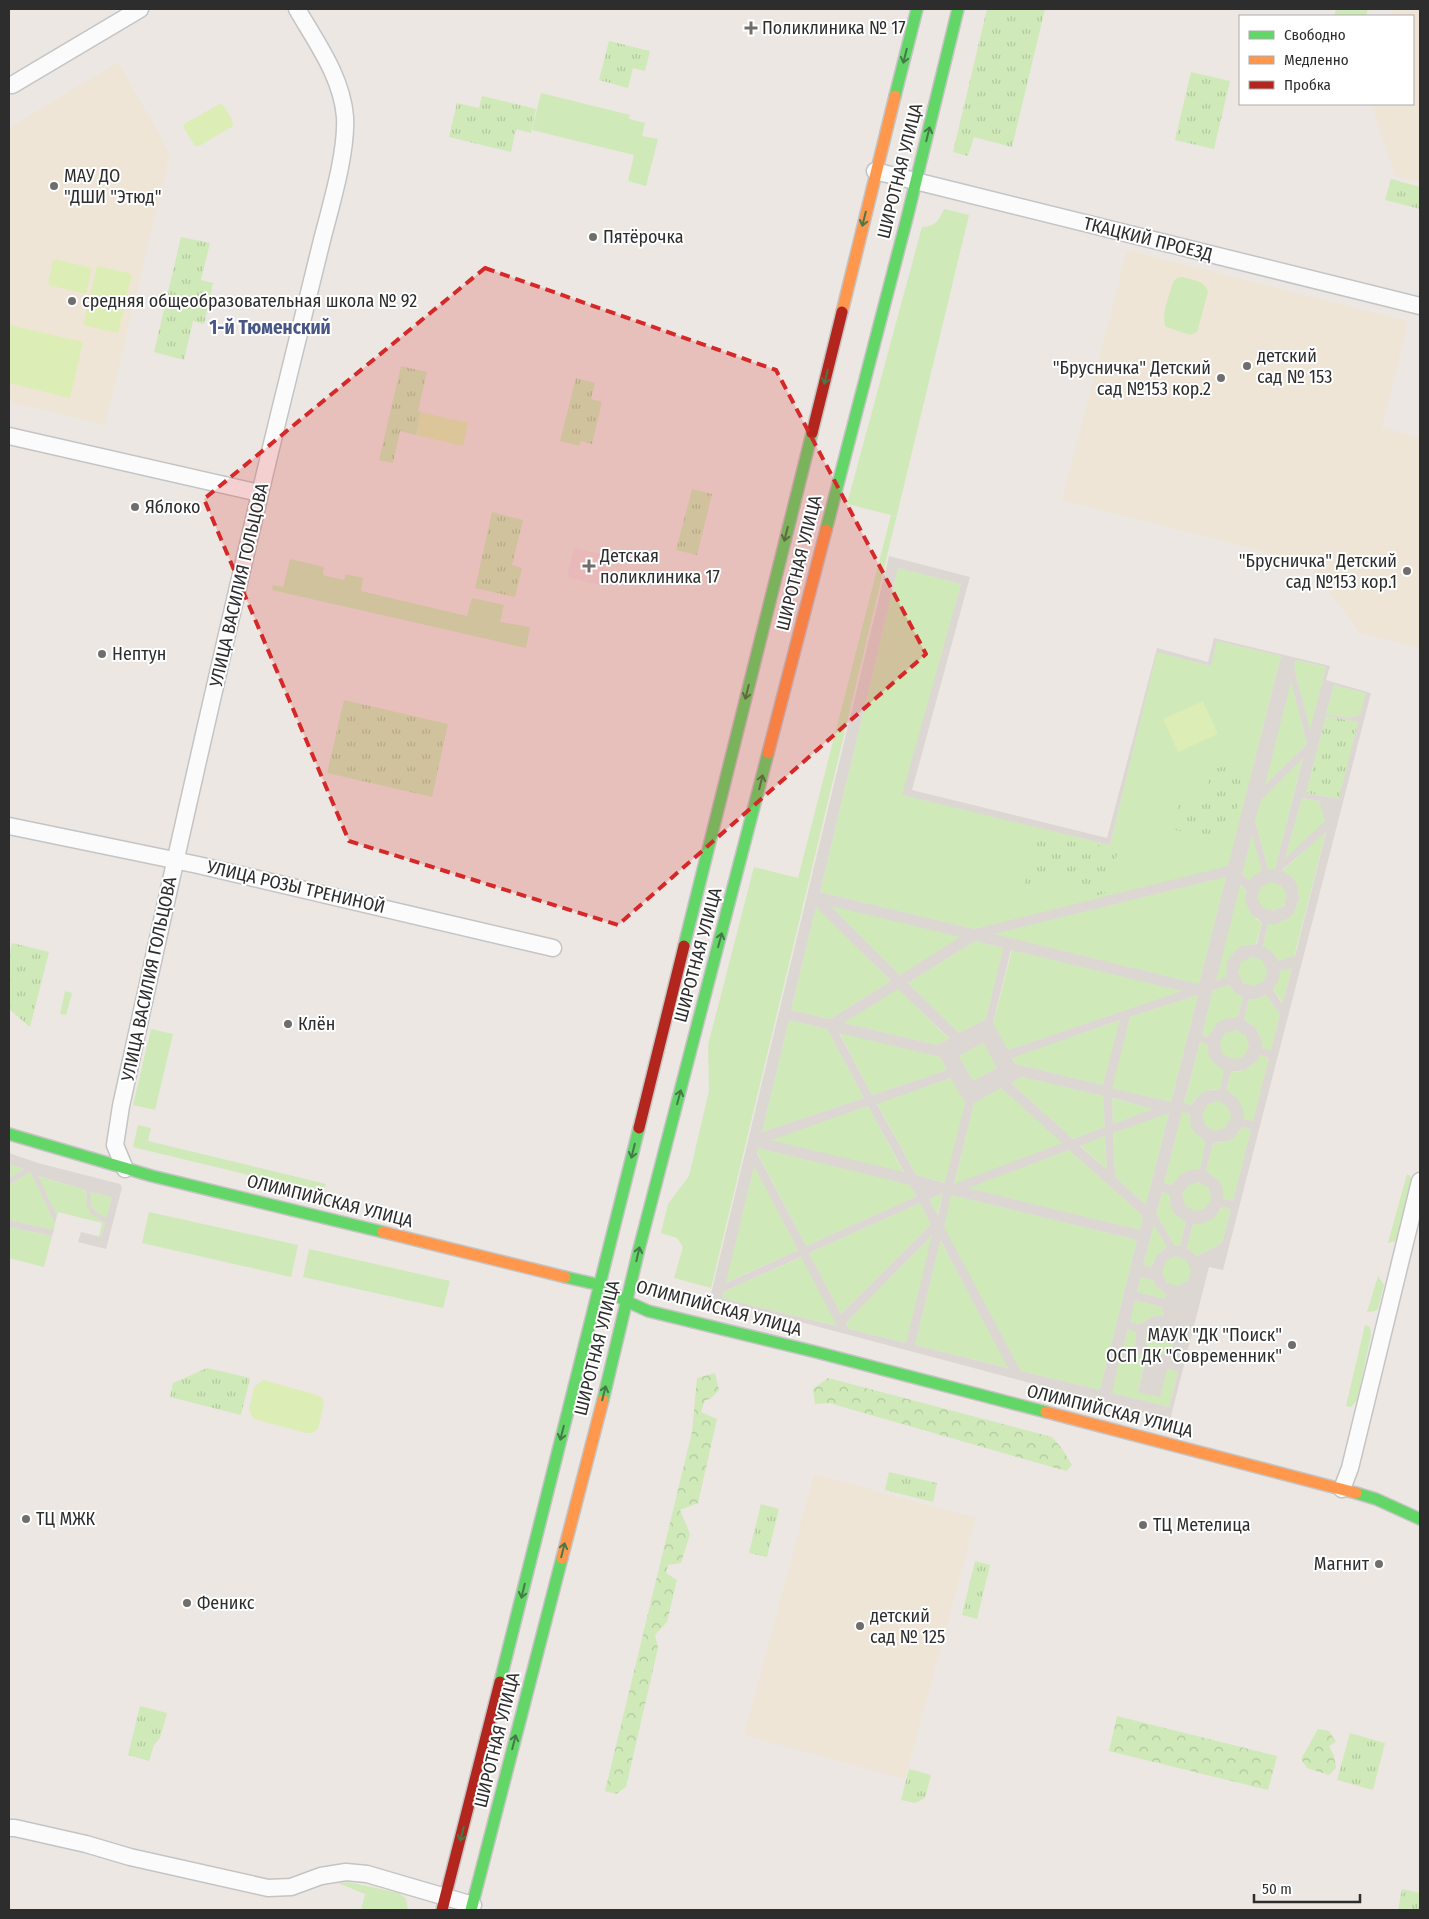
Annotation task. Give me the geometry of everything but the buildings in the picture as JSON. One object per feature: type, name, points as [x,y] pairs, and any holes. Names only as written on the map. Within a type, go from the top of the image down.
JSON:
[{"type":"main road","name":"ШИРОТНАЯ УЛИЦА","points":[[444,1904],[600,1285],[875,171],[917,9]]},
{"type":"main road","name":"ШИРОТНАЯ УЛИЦА","points":[[472,1908],[618,1340],[626,1301],[916,181],[958,9]]},
{"type":"main road","name":"ОЛИМПИЙСКАЯ УЛИЦА","points":[[9,1134],[125,1169],[600,1285],[626,1301],[648,1311],[816,1352],[1342,1489],[1376,1500],[1420,1519]]},
{"type":"street","points":[[12,85],[140,9]]},
{"type":"street","name":"УЛИЦА ВАСИЛИЯ ГОЛЬЦОВА","points":[[125,1169],[115,1145],[121,1106],[175,860],[260,493],[328,215],[345,130],[343,102],[335,76],[297,9]]},
{"type":"street","name":"ТКАЦКИЙ ПРОЕЗД","points":[[875,171],[1420,306]]},
{"type":"street","points":[[9,436],[260,493]]},
{"type":"street","name":"УЛИЦА РОЗЫ ТРЕНИНОЙ","points":[[9,826],[175,860],[553,948]]},
{"type":"street","points":[[1342,1489],[1350,1468],[1420,1180]]},
{"type":"street","points":[[9,1828],[86,1844],[130,1857],[268,1888],[291,1887],[321,1876],[346,1872],[367,1874],[444,1904],[472,1908]]},
{"type":"highlighted area","points":[[485,268],[776,370],[926,654],[618,925],[349,841],[204,499]]},
{"type":"shaded area","points":[[1393,9],[1420,9],[1420,182],[1395,176],[1372,107],[1372,105],[1414,105],[1414,15],[1391,15]]},
{"type":"shaded area","name":"средняя общеобразовательная школа № 92","points":[[118,62],[170,153],[105,425],[9,402],[9,128]]},
{"type":"shaded area","name":"детский сад № 153","points":[[1127,250],[1408,321],[1382,427],[1420,438],[1420,648],[1360,633],[1308,563],[1062,500]]},
{"type":"shaded area","name":"Детская поликлиника 17","points":[[574,548],[610,556],[604,586],[567,577]]},
{"type":"shaded area","points":[[889,556],[970,577],[912,790],[1107,838],[1157,648],[1208,662],[1214,638],[1330,666],[1326,680],[1371,693],[1223,1270],[1209,1267],[1170,1420],[710,1298]],"holes":[[[898,568],[961,584],[902,795],[1110,845],[1157,652],[1211,666],[1217,641],[1281,656],[1228,866],[974,929],[820,892]],[[1296,660],[1326,667],[1310,730],[1294,667]],[[1291,681],[1307,744],[1265,785]],[[1334,685],[1366,693],[1360,715],[1349,718],[1326,714]],[[1326,716],[1358,722],[1339,799],[1306,793]],[[1303,758],[1275,869],[1268,869],[1255,821],[1261,800]],[[1302,798],[1319,801],[1325,821],[1285,858]],[[1326,832],[1295,956],[1278,961],[1273,953],[1263,946],[1268,924],[1276,924],[1289,918],[1294,913],[1299,899],[1297,885],[1294,879],[1282,870]],[[1252,834],[1262,871],[1254,875],[1250,880],[1242,875]],[[1226,877],[1199,984],[994,934]],[[1271,882],[1281,885],[1287,895],[1284,906],[1274,911],[1263,908],[1257,898],[1261,887]],[[1240,885],[1246,889],[1245,901],[1251,914],[1262,922],[1257,944],[1242,946],[1227,961],[1226,977],[1216,981]],[[831,906],[960,937],[900,975]],[[816,907],[891,981],[830,1019],[791,1010]],[[975,941],[1003,948],[986,1019],[959,1033],[908,983]],[[1011,950],[1182,991],[1008,1050],[993,1023]],[[1251,957],[1262,960],[1267,970],[1264,981],[1254,986],[1243,983],[1238,973],[1241,962]],[[1292,968],[1283,1002],[1273,990],[1278,981],[1280,971]],[[1229,985],[1237,994],[1243,997],[1238,1017],[1224,1019],[1217,1023],[1208,1037],[1202,1035],[1213,990]],[[898,989],[949,1038],[949,1039],[937,1045],[844,1023]],[[1198,995],[1171,1102],[1112,1088],[1130,1017]],[[1266,995],[1280,1014],[1271,1050],[1262,1048],[1262,1041],[1256,1028],[1244,1019],[1249,999],[1256,999]],[[789,1020],[827,1029],[864,1098],[762,1132]],[[1120,1020],[1103,1085],[1015,1064],[1012,1058]],[[1236,1030],[1246,1036],[1249,1047],[1243,1057],[1232,1059],[1222,1053],[1220,1042],[1225,1033]],[[839,1033],[940,1057],[947,1070],[872,1095]],[[1200,1042],[1207,1044],[1209,1056],[1224,1071],[1220,1089],[1205,1091],[1191,1105],[1184,1103]],[[983,1043],[997,1068],[973,1081],[959,1056]],[[1260,1055],[1269,1058],[1253,1121],[1244,1119],[1244,1112],[1238,1099],[1226,1090],[1231,1072],[1245,1070],[1257,1061]],[[1022,1077],[1103,1096],[1105,1127],[1073,1139],[1011,1083]],[[951,1078],[965,1103],[945,1183],[916,1175],[877,1104]],[[1001,1088],[1062,1143],[954,1184],[974,1103]],[[1113,1098],[1153,1109],[1113,1124]],[[1219,1101],[1228,1107],[1231,1118],[1225,1128],[1214,1131],[1205,1125],[1202,1114],[1208,1104]],[[868,1106],[904,1172],[770,1140]],[[1182,1112],[1189,1113],[1191,1127],[1206,1142],[1200,1169],[1181,1174],[1172,1185],[1164,1183]],[[1169,1113],[1146,1205],[1115,1177],[1113,1133]],[[1242,1127],[1251,1129],[1233,1201],[1224,1199],[1219,1181],[1206,1171],[1213,1143],[1228,1141],[1234,1138]],[[1105,1136],[1107,1169],[1106,1169],[1080,1146]],[[758,1148],[910,1185],[917,1196],[806,1246],[757,1153]],[[1069,1150],[1143,1216],[1140,1230],[968,1188]],[[754,1166],[798,1250],[726,1283],[726,1282]],[[1199,1182],[1209,1188],[1211,1199],[1205,1209],[1195,1211],[1185,1206],[1182,1194],[1188,1185]],[[1162,1192],[1169,1194],[1174,1213],[1186,1222],[1180,1246],[1175,1246],[1156,1214]],[[943,1193],[938,1215],[937,1215],[929,1199]],[[951,1195],[1137,1240],[1100,1390],[1021,1371],[944,1227]],[[920,1203],[931,1224],[841,1314],[809,1253]],[[1222,1207],[1231,1209],[1222,1243],[1197,1256],[1187,1248],[1193,1224],[1200,1224],[1213,1219]],[[1154,1225],[1167,1247],[1157,1255],[1151,1267],[1143,1265]],[[932,1235],[906,1343],[849,1329],[846,1323]],[[940,1241],[941,1241],[1008,1368],[915,1345]],[[1175,1256],[1186,1260],[1191,1270],[1188,1281],[1178,1286],[1167,1283],[1162,1273],[1165,1262]],[[801,1257],[837,1326],[722,1298],[723,1292]],[[1141,1277],[1153,1280],[1156,1286],[1166,1294],[1165,1299],[1137,1292]],[[1135,1300],[1162,1307],[1164,1315],[1151,1317],[1140,1324],[1130,1322]],[[1158,1326],[1169,1329],[1174,1339],[1171,1350],[1161,1355],[1150,1352],[1145,1342],[1148,1331]],[[1128,1329],[1136,1332],[1135,1346],[1122,1351]],[[1138,1353],[1145,1362],[1138,1392],[1160,1397],[1167,1369],[1178,1372],[1169,1407],[1112,1393],[1119,1361]]]},
{"type":"shaded area","points":[[9,1153],[38,1163],[120,1184],[122,1188],[106,1249],[78,1242],[81,1232],[101,1237],[105,1223],[91,1214],[87,1207],[86,1190],[38,1176],[57,1216],[55,1223],[30,1172],[9,1185],[9,1178],[24,1169],[9,1164]],"holes":[[[90,1192],[112,1197],[106,1218],[95,1211],[91,1205]]]},
{"type":"shaded area","points":[[9,1220],[54,1230],[52,1236],[9,1227]]},
{"type":"shaded area","name":"детский сад № 125","points":[[814,1474],[976,1518],[905,1779],[744,1735]]},
{"type":"green space","points":[[987,9],[1045,9],[1012,147],[974,137],[968,156],[953,152]]},
{"type":"green space","points":[[1336,9],[1368,9],[1366,15],[1334,15]]},
{"type":"green space","points":[[609,41],[650,51],[645,71],[633,68],[628,88],[599,80]]},
{"type":"green space","points":[[1191,72],[1230,81],[1214,149],[1175,140]]},
{"type":"green space","points":[[541,93],[630,115],[629,119],[645,123],[642,136],[658,139],[646,186],[628,181],[634,155],[532,130]]},
{"type":"green space","points":[[482,96],[536,109],[531,133],[516,129],[511,152],[449,137],[457,103],[479,108]]},
{"type":"green space","points":[[220,104],[229,113],[233,126],[199,146],[195,146],[184,128],[184,124]]},
{"type":"green space","points":[[1391,179],[1420,187],[1420,209],[1385,200]]},
{"type":"green space","points":[[944,209],[969,215],[711,1288],[674,1278],[683,1247],[677,1238],[661,1233],[668,1204],[689,1176],[709,1091],[708,1045],[754,867],[798,878],[891,515],[847,504],[922,227],[930,226],[936,222]]},
{"type":"green space","points":[[181,237],[210,243],[201,280],[213,283],[204,324],[193,321],[184,360],[154,352]]},
{"type":"green space","points":[[53,259],[92,268],[86,294],[48,285]]},
{"type":"green space","points":[[97,266],[132,274],[118,333],[83,325]]},
{"type":"green space","points":[[1182,277],[1201,283],[1208,292],[1197,332],[1190,335],[1166,327],[1164,322],[1173,282],[1177,278]]},
{"type":"green space","points":[[9,325],[83,342],[70,398],[9,383]]},
{"type":"green space","points":[[401,366],[427,372],[418,411],[421,412],[416,435],[400,431],[393,463],[379,460]]},
{"type":"green space","points":[[576,378],[595,383],[591,399],[602,402],[592,444],[581,441],[579,446],[560,441]]},
{"type":"green space","points":[[421,412],[468,423],[463,446],[416,435]]},
{"type":"green space","points":[[692,489],[712,494],[697,555],[676,550]]},
{"type":"green space","points":[[492,512],[523,520],[512,565],[522,568],[515,597],[475,588]]},
{"type":"green space","points":[[290,559],[324,567],[323,575],[344,580],[346,574],[363,578],[361,591],[467,616],[472,598],[504,605],[500,622],[530,627],[526,648],[272,590],[273,585],[283,587]]},
{"type":"green space","points":[[898,568],[961,584],[903,795],[1110,845],[1157,651],[1210,666],[1217,641],[1281,656],[1228,867],[974,929],[820,892]]},
{"type":"green space","points":[[1296,660],[1326,667],[1310,731],[1294,667]]},
{"type":"green space","points":[[1291,680],[1307,744],[1264,786]]},
{"type":"green space","points":[[1334,685],[1367,693],[1360,715],[1349,718],[1326,714]]},
{"type":"green space","points":[[344,700],[448,724],[432,797],[327,773]]},
{"type":"green space","points":[[1203,701],[1218,734],[1178,752],[1163,719]]},
{"type":"green space","points":[[1326,716],[1358,722],[1340,799],[1306,793]]},
{"type":"green space","points":[[1303,757],[1275,869],[1268,869],[1255,821],[1261,798]]},
{"type":"green space","points":[[1236,763],[1242,787],[1228,842],[1171,829],[1178,804],[1187,806],[1208,788],[1210,770]]},
{"type":"green space","points":[[1302,798],[1319,801],[1326,821],[1285,858]]},
{"type":"green space","points":[[1039,831],[1118,850],[1108,892],[1096,896],[1069,872],[1023,889]]},
{"type":"green space","points":[[1326,831],[1294,957],[1278,961],[1263,946],[1268,924],[1288,918],[1298,903],[1296,885],[1291,877],[1282,871]]},
{"type":"green space","points":[[1252,833],[1263,871],[1250,880],[1242,875]]},
{"type":"green space","points":[[1226,877],[1199,984],[993,934]]},
{"type":"green space","points":[[1272,881],[1278,882],[1286,890],[1286,902],[1278,910],[1272,911],[1266,910],[1258,902],[1257,896],[1258,890],[1266,882]]},
{"type":"green space","points":[[1239,885],[1246,889],[1245,893],[1256,919],[1262,922],[1256,944],[1242,946],[1226,974],[1226,978],[1215,981]]},
{"type":"green space","points":[[830,905],[961,937],[900,975]]},
{"type":"green space","points":[[816,906],[891,981],[830,1019],[791,1010]]},
{"type":"green space","points":[[975,941],[1003,948],[986,1019],[959,1033],[908,983]]},
{"type":"green space","points":[[12,943],[49,952],[30,1027],[9,1009],[9,954]]},
{"type":"green space","points":[[1012,950],[1183,991],[1008,1050],[993,1024]]},
{"type":"green space","points":[[1253,956],[1259,957],[1267,965],[1267,977],[1259,985],[1253,986],[1247,985],[1239,977],[1238,971],[1239,965],[1247,957]]},
{"type":"green space","points":[[1292,967],[1283,1003],[1273,990],[1280,971]]},
{"type":"green space","points":[[1229,985],[1243,997],[1238,1017],[1220,1022],[1209,1037],[1202,1035],[1213,990]]},
{"type":"green space","points":[[898,988],[949,1039],[937,1045],[844,1023]]},
{"type":"green space","points":[[65,991],[72,993],[66,1015],[60,1014]]},
{"type":"green space","points":[[1198,995],[1171,1102],[1111,1088],[1130,1017]]},
{"type":"green space","points":[[1266,995],[1280,1014],[1271,1050],[1262,1048],[1261,1039],[1257,1031],[1244,1019],[1249,999],[1256,999]]},
{"type":"green space","points":[[789,1020],[827,1029],[864,1098],[762,1132]]},
{"type":"green space","points":[[1121,1020],[1103,1085],[1015,1064],[1012,1057]]},
{"type":"green space","points":[[151,1029],[173,1034],[155,1110],[133,1105]]},
{"type":"green space","points":[[1234,1030],[1240,1031],[1248,1039],[1248,1051],[1240,1059],[1234,1060],[1228,1059],[1220,1051],[1219,1045],[1220,1039],[1228,1031]]},
{"type":"green space","points":[[839,1032],[940,1057],[947,1070],[872,1095]]},
{"type":"green space","points":[[1200,1042],[1207,1044],[1212,1060],[1225,1070],[1220,1089],[1203,1092],[1191,1105],[1184,1104]]},
{"type":"green space","points":[[983,1043],[997,1068],[973,1081],[959,1056]]},
{"type":"green space","points":[[1260,1055],[1269,1058],[1253,1121],[1244,1119],[1226,1090],[1231,1072],[1248,1068]]},
{"type":"green space","points":[[1022,1077],[1103,1096],[1105,1127],[1073,1139],[1011,1083]]},
{"type":"green space","points":[[952,1078],[965,1103],[946,1183],[916,1175],[877,1103]]},
{"type":"green space","points":[[1001,1088],[1063,1143],[954,1185],[974,1102]]},
{"type":"green space","points":[[1112,1098],[1154,1109],[1113,1124]]},
{"type":"green space","points":[[1217,1101],[1223,1102],[1231,1110],[1231,1122],[1223,1130],[1217,1131],[1211,1130],[1203,1122],[1202,1116],[1203,1110],[1211,1102]]},
{"type":"green space","points":[[868,1106],[904,1173],[769,1140]]},
{"type":"green space","points":[[1182,1111],[1189,1113],[1194,1130],[1207,1142],[1200,1170],[1184,1174],[1172,1185],[1164,1183]]},
{"type":"green space","points":[[1169,1112],[1146,1205],[1115,1177],[1113,1133]]},
{"type":"green space","points":[[138,1125],[151,1128],[148,1141],[326,1184],[323,1193],[133,1147]]},
{"type":"green space","points":[[1242,1127],[1251,1129],[1233,1201],[1224,1199],[1219,1181],[1206,1171],[1213,1143],[1230,1140]]},
{"type":"green space","points":[[1105,1136],[1107,1170],[1080,1145]]},
{"type":"green space","points":[[758,1148],[911,1185],[917,1196],[806,1246],[757,1152]]},
{"type":"green space","points":[[1069,1150],[1143,1216],[1140,1230],[967,1188]]},
{"type":"green space","points":[[9,1164],[24,1169],[9,1178]]},
{"type":"green space","points":[[754,1165],[798,1250],[725,1283]]},
{"type":"green space","points":[[30,1172],[55,1223],[54,1230],[9,1220],[9,1185]]},
{"type":"green space","points":[[1407,1174],[1412,1180],[1396,1241],[1388,1243]]},
{"type":"green space","points":[[37,1176],[86,1190],[87,1200],[91,1209],[105,1223],[101,1237],[99,1236],[102,1223],[58,1212],[57,1216]]},
{"type":"green space","points":[[1197,1182],[1203,1183],[1211,1191],[1211,1203],[1203,1211],[1197,1212],[1191,1211],[1183,1203],[1182,1197],[1183,1191],[1191,1183]]},
{"type":"green space","points":[[90,1192],[112,1197],[106,1219],[93,1208],[90,1201]]},
{"type":"green space","points":[[1162,1192],[1170,1194],[1169,1200],[1186,1222],[1180,1246],[1175,1246],[1156,1214]]},
{"type":"green space","points":[[943,1193],[937,1216],[929,1199]]},
{"type":"green space","points":[[951,1195],[1137,1240],[1100,1390],[1021,1371],[943,1227]]},
{"type":"green space","points":[[920,1203],[932,1223],[841,1314],[809,1253]]},
{"type":"green space","points":[[1222,1207],[1231,1209],[1222,1243],[1197,1256],[1187,1248],[1193,1224],[1221,1210]]},
{"type":"green space","points":[[149,1212],[298,1245],[291,1277],[142,1243]]},
{"type":"green space","points":[[1154,1224],[1167,1247],[1157,1256],[1151,1267],[1143,1265]]},
{"type":"green space","points":[[9,1227],[52,1236],[44,1267],[9,1258]]},
{"type":"green space","points":[[933,1234],[906,1343],[849,1329],[846,1323]]},
{"type":"green space","points":[[940,1240],[1009,1368],[915,1345]]},
{"type":"green space","points":[[309,1249],[450,1281],[443,1308],[303,1277]]},
{"type":"green space","points":[[1177,1256],[1183,1257],[1191,1265],[1191,1277],[1183,1285],[1177,1286],[1171,1285],[1163,1277],[1162,1271],[1163,1265],[1171,1257]]},
{"type":"green space","points":[[802,1257],[838,1326],[722,1298],[723,1292]]},
{"type":"green space","points":[[1378,1276],[1384,1285],[1378,1309],[1367,1312]]},
{"type":"green space","points":[[1141,1277],[1153,1280],[1156,1286],[1166,1294],[1165,1299],[1137,1292]]},
{"type":"green space","points":[[1135,1300],[1162,1307],[1164,1316],[1151,1317],[1141,1324],[1129,1322]]},
{"type":"green space","points":[[1365,1325],[1370,1327],[1371,1335],[1357,1400],[1351,1407],[1346,1406]]},
{"type":"green space","points":[[1160,1326],[1166,1327],[1174,1335],[1174,1347],[1166,1355],[1160,1356],[1154,1355],[1146,1347],[1145,1341],[1146,1335],[1154,1327]]},
{"type":"green space","points":[[1128,1329],[1136,1331],[1135,1346],[1122,1351]]},
{"type":"green space","points":[[1138,1353],[1145,1361],[1138,1392],[1167,1369],[1178,1372],[1169,1407],[1111,1393],[1119,1361]]},
{"type":"green space","points":[[207,1368],[250,1378],[241,1415],[170,1397],[173,1383]]},
{"type":"green space","points":[[715,1373],[719,1390],[710,1399],[705,1400],[701,1412],[717,1419],[698,1503],[680,1510],[690,1534],[681,1563],[668,1565],[666,1573],[677,1580],[667,1622],[655,1635],[658,1648],[626,1787],[616,1794],[605,1791],[692,1432],[697,1378]]},
{"type":"green space","points":[[828,1378],[1052,1437],[1072,1465],[1066,1471],[829,1403],[815,1404],[813,1389]]},
{"type":"green space","points":[[263,1380],[322,1398],[324,1403],[318,1429],[312,1433],[306,1433],[254,1419],[249,1410],[254,1387]]},
{"type":"green space","points":[[889,1472],[937,1483],[933,1502],[885,1490]]},
{"type":"green space","points":[[761,1504],[779,1509],[767,1557],[749,1553]]},
{"type":"green space","points":[[975,1561],[990,1565],[977,1619],[962,1615]]},
{"type":"green space","points":[[140,1706],[167,1713],[160,1738],[154,1745],[149,1761],[128,1755]]},
{"type":"green space","points":[[1117,1716],[1277,1756],[1268,1790],[1109,1751]]},
{"type":"green space","points":[[1318,1729],[1329,1731],[1336,1742],[1329,1746],[1334,1756],[1336,1768],[1329,1775],[1307,1768],[1301,1759]]},
{"type":"green space","points":[[1350,1733],[1385,1743],[1373,1790],[1337,1780]]},
{"type":"green space","points":[[909,1769],[931,1775],[925,1798],[915,1803],[901,1800]]},
{"type":"green space","points":[[348,1882],[399,1893],[406,1899],[408,1910],[361,1910],[365,1894],[338,1883]]},
{"type":"green space","points":[[1402,1889],[1420,1893],[1420,1910],[1398,1910]]},
{"type":"traffic: fast","points":[[895,96],[917,9]]},
{"type":"traffic: fast","points":[[826,530],[907,218],[958,9]]},
{"type":"traffic: fast","points":[[684,946],[812,433]]},
{"type":"traffic: fast","points":[[603,1400],[639,1249],[768,753]]},
{"type":"traffic: fast","points":[[500,1682],[639,1128]]},
{"type":"traffic: fast","points":[[9,1134],[152,1176],[383,1232]]},
{"type":"traffic: fast","points":[[565,1277],[600,1285],[626,1301],[648,1311],[816,1352],[1046,1412]]},
{"type":"traffic: fast","points":[[1356,1493],[1376,1499],[1420,1519]]},
{"type":"traffic: fast","points":[[471,1910],[562,1558]]},
{"type":"traffic: slow","points":[[842,312],[895,96]]},
{"type":"traffic: slow","points":[[768,753],[826,530]]},
{"type":"traffic: slow","points":[[383,1232],[565,1277]]},
{"type":"traffic: slow","points":[[562,1558],[603,1400]]},
{"type":"traffic: slow","points":[[1046,1412],[1356,1493]]},
{"type":"traffic: jam","points":[[812,433],[842,312]]},
{"type":"traffic: jam","points":[[639,1128],[684,946]]},
{"type":"traffic: jam","points":[[442,1910],[500,1682]]},
{"type":"place","name":"Поликлиника № 17","points":[[751,28]]},
{"type":"place","name":"МАУ ДО \"ДШИ \"Этюд\"","points":[[54,186]]},
{"type":"place","name":"Пятёрочка","points":[[593,237]]},
{"type":"place","name":"средняя общеобразовательная школа № 92","points":[[72,301]]},
{"type":"place","name":"детский сад № 153","points":[[1247,366]]},
{"type":"place","name":"\"Брусничка\" Детский сад №153 кор.2","points":[[1221,378]]},
{"type":"place","name":"Яблоко","points":[[135,507]]},
{"type":"place","name":"Детская поликлиника 17","points":[[589,566]]},
{"type":"place","name":"\"Брусничка\" Детский сад №153 кор.1","points":[[1407,571]]},
{"type":"place","name":"Нептун","points":[[102,654]]},
{"type":"place","name":"Клён","points":[[288,1024]]},
{"type":"place","name":"МАУК \"ДК \"Поиск\" ОСП ДК \"Современник\"","points":[[1292,1345]]},
{"type":"place","name":"ТЦ МЖК","points":[[26,1519]]},
{"type":"place","name":"ТЦ Метелица","points":[[1143,1525]]},
{"type":"place","name":"Магнит","points":[[1379,1564]]},
{"type":"place","name":"Феникс","points":[[187,1603]]},
{"type":"place","name":"детский сад № 125","points":[[860,1626]]},
{"type":"district","name":"1-й Тюменский","points":[[270,327]]}]
